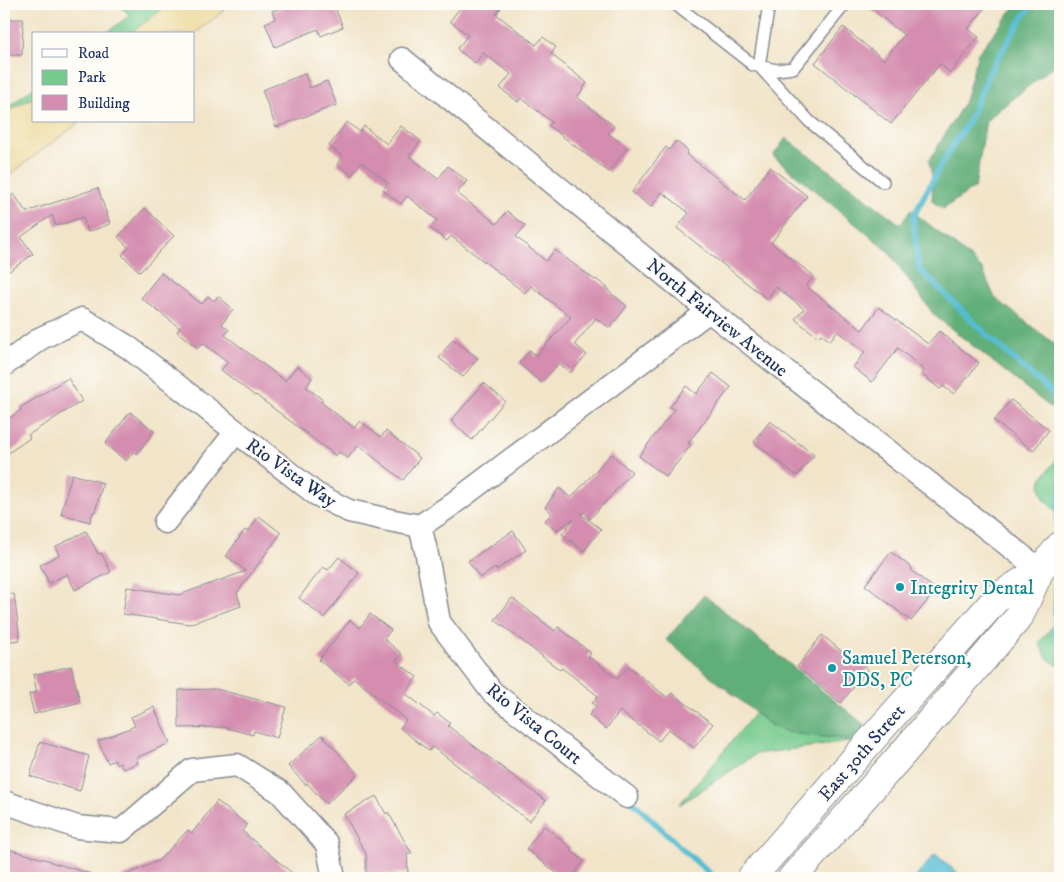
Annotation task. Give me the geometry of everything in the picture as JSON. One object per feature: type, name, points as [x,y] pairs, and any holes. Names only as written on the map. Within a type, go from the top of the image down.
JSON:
[{"type":"main road","name":"East 30th Street","points":[[752,878],[998,597],[1040,570],[1060,546]]},
{"type":"main road","points":[[792,878],[903,753],[1019,617],[1040,570]]},
{"type":"street","name":"North Fairview Avenue","points":[[402,59],[709,311],[1040,570]]},
{"type":"street","points":[[420,526],[447,508],[709,311]]},
{"type":"street","name":"Rio Vista Way","points":[[4,365],[41,338],[82,319],[128,347],[316,494],[350,511],[420,526]]},
{"type":"street","points":[[165,522],[236,432]]},
{"type":"street","name":"Rio Vista Court","points":[[420,526],[439,622],[492,692],[627,797]]},
{"type":"street","points":[[4,802],[77,827],[121,831],[192,770],[237,765],[280,792],[327,844],[334,878]]},
{"type":"lane","points":[[676,4],[752,65],[777,70],[793,68],[844,4]]},
{"type":"lane","points":[[759,66],[769,4]]},
{"type":"lane","points":[[759,66],[809,121],[883,182]]},
{"type":"green space","points":[[117,4],[169,4],[133,32],[108,32],[130,15]]},
{"type":"green space","points":[[1017,4],[1060,4],[1060,61],[986,121],[975,187],[943,209],[932,201],[933,181],[929,161],[965,101],[978,53]]},
{"type":"green space","points":[[32,89],[32,98],[4,113],[4,110]]},
{"type":"green space","points":[[786,138],[900,224],[911,210],[982,269],[995,298],[1060,348],[1060,415],[934,315],[888,251],[773,156]]},
{"type":"green space","points":[[1060,452],[1060,504],[1055,510],[1045,501],[1040,487],[1041,479]]},
{"type":"green space","points":[[704,595],[866,726],[850,743],[842,739],[790,733],[773,727],[666,640]]},
{"type":"green space","points":[[1060,617],[1060,667],[1047,658],[1039,643]]},
{"type":"green space","points":[[755,713],[773,727],[843,739],[848,742],[756,754],[679,805]]},
{"type":"sand","points":[[169,4],[232,4],[195,33],[133,32]]},
{"type":"sand","points":[[32,98],[32,122],[80,122],[4,179],[4,113]]},
{"type":"water","points":[[935,854],[964,878],[915,878]]},
{"type":"building","points":[[291,4],[322,4],[324,9],[334,5],[343,27],[321,36],[318,29],[275,47],[265,23],[275,19],[272,11]]},
{"type":"building","points":[[463,4],[504,4],[496,14],[536,45],[543,37],[556,47],[551,54],[587,83],[577,97],[614,126],[608,133],[627,148],[609,172],[549,126],[552,122],[521,98],[518,102],[500,88],[511,74],[483,53],[475,63],[457,49],[468,35],[450,21]]},
{"type":"building","points":[[865,4],[988,4],[968,29],[979,37],[950,73],[940,64],[891,124],[815,63],[843,27],[884,60],[904,35]]},
{"type":"building","points":[[4,19],[23,19],[22,55],[4,55]]},
{"type":"building","points":[[305,74],[310,88],[327,81],[337,105],[276,127],[262,90]]},
{"type":"building","points":[[347,122],[360,132],[364,126],[387,144],[401,126],[421,141],[409,156],[438,179],[448,166],[467,181],[457,193],[497,224],[507,211],[525,226],[516,237],[546,261],[555,250],[609,289],[608,291],[627,306],[610,328],[596,318],[575,344],[587,355],[570,373],[559,363],[541,383],[519,363],[530,350],[536,356],[571,317],[531,286],[525,293],[451,236],[447,241],[430,228],[437,220],[407,196],[401,204],[383,190],[388,183],[362,162],[352,175],[337,164],[342,156],[329,146]]},
{"type":"building","points":[[676,141],[688,151],[686,154],[745,200],[770,167],[807,196],[771,243],[814,276],[806,286],[862,330],[879,307],[928,344],[939,331],[979,363],[954,394],[943,386],[940,389],[921,374],[924,370],[898,348],[872,382],[853,367],[865,352],[837,331],[830,341],[821,334],[818,337],[795,319],[804,309],[776,287],[767,299],[677,228],[689,213],[662,192],[651,207],[632,192],[666,147],[669,150]]},
{"type":"building","points":[[98,188],[110,224],[88,232],[83,217],[56,226],[52,215],[21,237],[33,254],[4,275],[4,201],[14,194],[26,212]]},
{"type":"building","points":[[145,208],[174,236],[140,272],[122,255],[129,248],[118,237]]},
{"type":"building","points":[[161,273],[202,304],[208,296],[214,301],[218,296],[233,309],[222,324],[229,330],[225,335],[285,381],[297,366],[312,378],[306,387],[323,400],[321,402],[354,428],[360,421],[381,437],[386,431],[420,458],[403,480],[358,445],[348,458],[339,452],[336,456],[221,370],[228,362],[203,343],[198,348],[177,332],[180,328],[141,298]]},
{"type":"building","points":[[453,339],[478,358],[463,377],[439,358]]},
{"type":"building","points":[[713,373],[731,387],[688,443],[691,445],[666,477],[639,456],[674,410],[670,407],[686,386],[696,394]]},
{"type":"building","points":[[68,378],[82,401],[28,435],[30,438],[4,456],[4,422],[21,410],[20,408]]},
{"type":"building","points":[[484,383],[505,401],[472,440],[451,421]]},
{"type":"building","points":[[1011,400],[1049,430],[1033,451],[994,421]]},
{"type":"building","points":[[130,412],[154,431],[137,454],[134,451],[126,461],[105,444]]},
{"type":"building","points":[[770,421],[814,455],[797,476],[754,442]]},
{"type":"building","points":[[611,454],[632,472],[590,519],[584,512],[581,514],[601,529],[584,551],[562,534],[574,519],[557,530],[545,521],[552,513],[545,507],[559,488],[571,498]]},
{"type":"building","points":[[72,474],[103,483],[95,512],[93,512],[90,522],[61,514]]},
{"type":"building","points":[[259,516],[281,533],[237,593],[241,606],[189,624],[123,614],[127,587],[179,595],[246,571],[226,556],[245,530],[248,532]]},
{"type":"building","points":[[86,531],[98,554],[101,553],[111,572],[75,590],[67,574],[49,583],[40,565],[59,555],[55,547]]},
{"type":"building","points":[[513,531],[526,550],[480,578],[468,561]]},
{"type":"building","name":"Integrity Dental","points":[[891,552],[936,590],[911,621],[865,585]]},
{"type":"building","points":[[339,557],[359,573],[324,618],[299,598],[323,567],[328,570]]},
{"type":"building","points":[[4,594],[14,594],[20,640],[4,642]]},
{"type":"building","points":[[512,598],[555,631],[558,627],[591,653],[588,656],[618,679],[628,666],[668,698],[672,693],[713,724],[694,748],[669,729],[659,741],[620,711],[606,729],[589,715],[596,706],[592,703],[598,696],[562,668],[560,670],[495,620]]},
{"type":"building","points":[[370,614],[391,630],[384,639],[402,654],[396,661],[417,677],[405,693],[434,716],[437,713],[450,723],[448,726],[546,801],[529,821],[441,753],[432,747],[429,751],[400,728],[406,720],[354,678],[349,684],[319,660],[350,620],[360,628]]},
{"type":"building","name":"Samuel Peterson, DDS, PC","points":[[822,635],[845,654],[847,653],[868,669],[841,703],[797,667]]},
{"type":"building","points":[[71,666],[80,702],[34,714],[29,694],[37,692],[33,675]]},
{"type":"building","points":[[216,689],[286,707],[277,738],[254,731],[253,735],[223,727],[179,728],[179,690]]},
{"type":"building","points":[[154,707],[170,743],[136,758],[138,763],[123,769],[120,763],[116,764],[115,760],[108,763],[98,741],[135,726],[131,717]]},
{"type":"building","points":[[322,735],[358,774],[326,804],[288,766]]},
{"type":"building","points":[[40,742],[89,756],[80,791],[30,776]]},
{"type":"building","points":[[376,796],[386,814],[388,812],[412,854],[407,854],[408,873],[366,875],[366,854],[344,814]]},
{"type":"building","points":[[217,801],[247,825],[242,831],[298,878],[119,878],[158,861],[188,830],[192,833]]},
{"type":"building","points":[[544,826],[584,861],[571,878],[563,878],[526,849]]},
{"type":"building","points":[[4,848],[91,874],[90,878],[4,878]]},
{"type":"waterway","points":[[1033,4],[992,67],[968,122],[942,163],[913,217],[919,269],[987,335],[1055,396],[1060,404]]},
{"type":"waterway","points":[[1057,542],[1060,493]]},
{"type":"waterway","points":[[1057,564],[1055,632],[1060,647]]},
{"type":"waterway","points":[[630,799],[715,878]]},
{"type":"place","name":"Integrity Dental","points":[[900,587]]},
{"type":"place","name":"Samuel Peterson, DDS, PC","points":[[832,668]]}]
